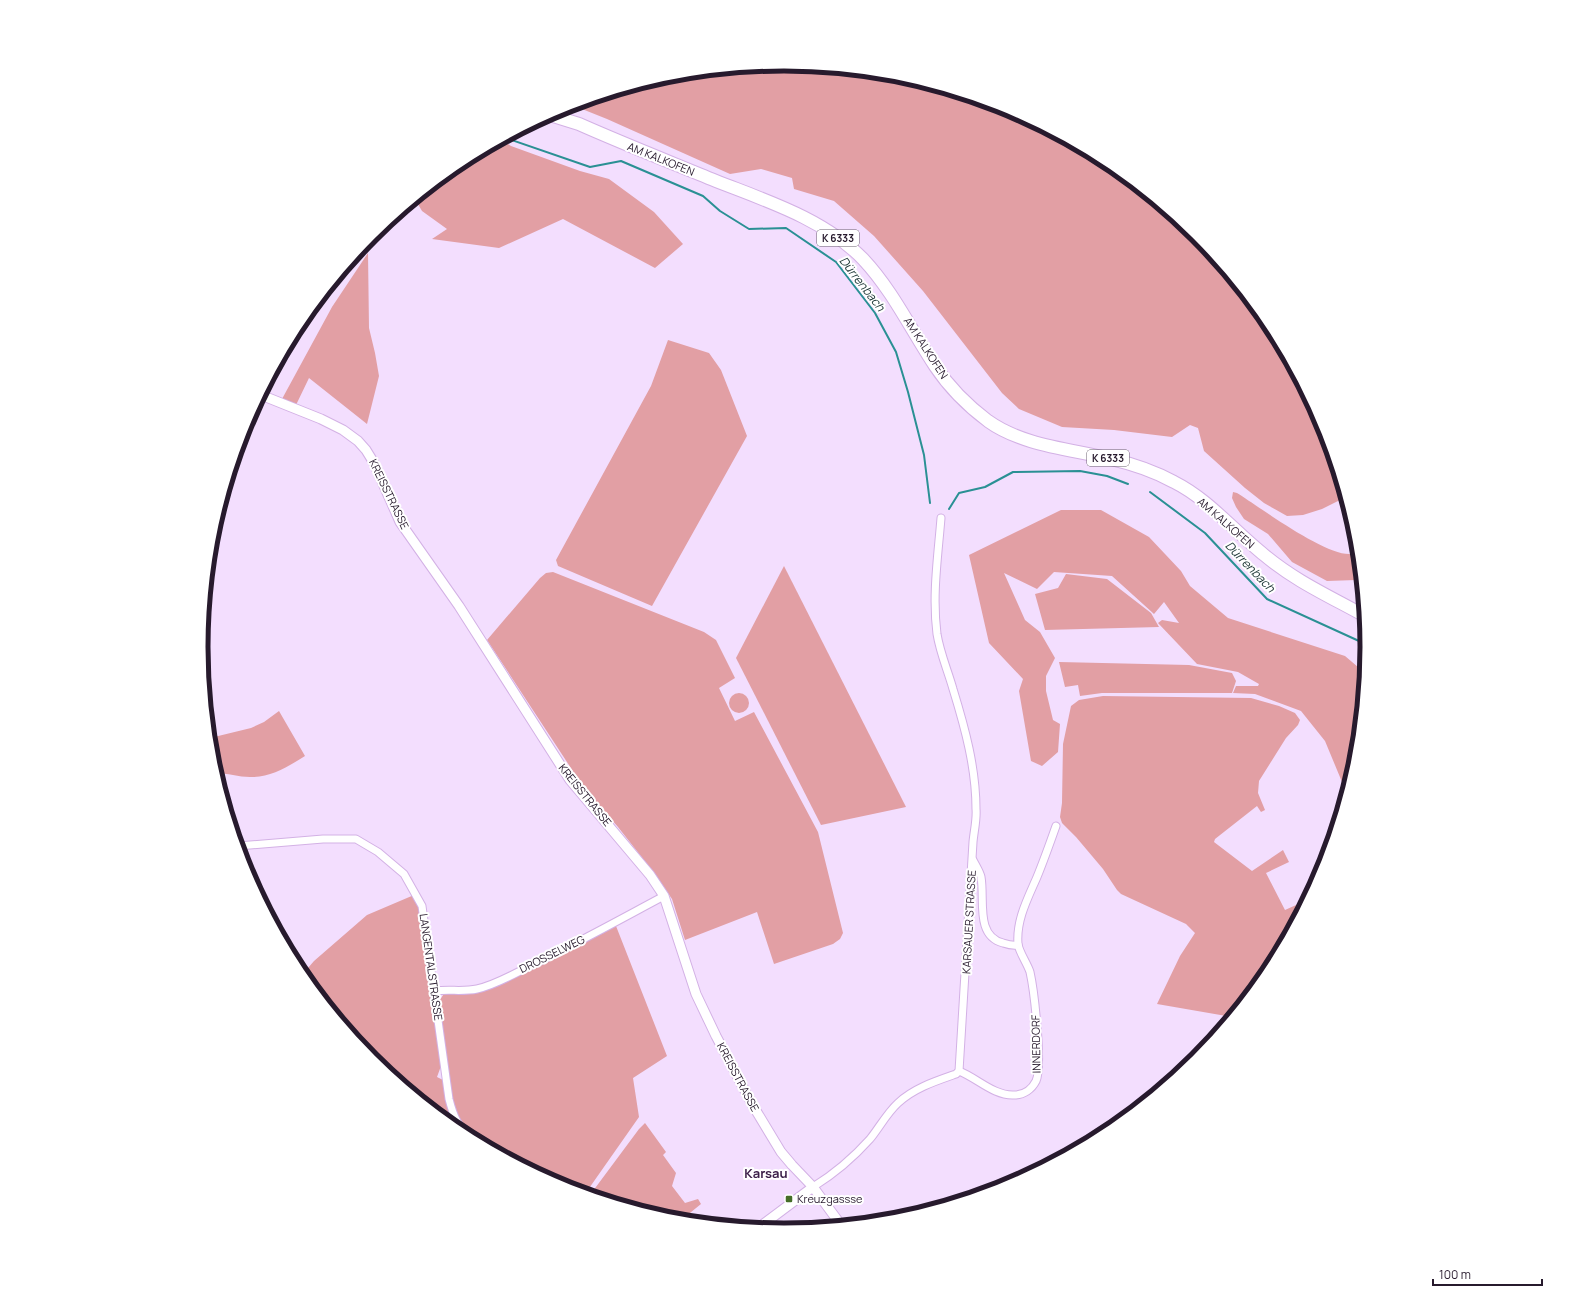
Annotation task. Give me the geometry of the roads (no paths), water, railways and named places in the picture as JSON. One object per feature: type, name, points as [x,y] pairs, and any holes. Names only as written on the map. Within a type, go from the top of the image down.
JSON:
[{"type":"main road","name":"AM KALKOFEN","points":[[558,118],[579,124],[778,206],[813,222],[838,238],[862,258],[883,283],[904,314],[936,368],[972,409],[991,423],[1041,444],[1135,465],[1175,482],[1204,502],[1258,550],[1295,578],[1360,613]]},
{"type":"street","name":"KREISSTRASSE","points":[[265,397],[321,419],[343,430],[358,441],[366,450],[374,463],[400,522],[463,612],[570,780],[650,874],[664,896],[696,994],[716,1036],[752,1104],[781,1152],[813,1187],[838,1221]]},
{"type":"street","name":"KARSAUER STRASSE","points":[[941,518],[935,599],[937,635],[971,754],[976,809],[960,1071]]},
{"type":"street","points":[[972,858],[981,876],[983,915],[986,932],[999,942],[1014,946],[1018,945],[1022,912],[1026,898],[1050,844],[1056,826]]},
{"type":"street","name":"LANGENTALSTRASSE","points":[[244,846],[323,839],[356,839],[378,852],[404,874],[422,906],[449,1099],[456,1121]]},
{"type":"street","name":"DROSSELWEG","points":[[435,991],[477,989],[493,983],[560,952],[664,896]]},
{"type":"street","name":"INNERDORF","points":[[960,1071],[991,1089],[1014,1095],[1023,1094],[1031,1088],[1037,1080],[1037,1019],[1030,973],[1018,945]]},
{"type":"street","points":[[764,1223],[829,1177],[854,1156],[870,1139],[898,1103],[925,1085],[956,1074],[960,1071]]},
{"type":"waterway","name":"Dürrenbach","points":[[511,140],[590,167],[621,161],[703,196],[720,211],[749,229],[786,228],[836,262],[875,313],[896,352],[924,455],[930,503]]},
{"type":"waterway","name":"Dürrenbach","points":[[949,509],[959,493],[985,487],[1013,472],[1080,471],[1107,476],[1128,484]]},
{"type":"waterway","name":"Dürrenbach","points":[[1150,492],[1205,533],[1267,599],[1361,643]]},
{"type":"place","name":"Kreuzgassse","points":[[789,1199]]},
{"type":"district","name":"Karsau","points":[[766,1173]]}]
